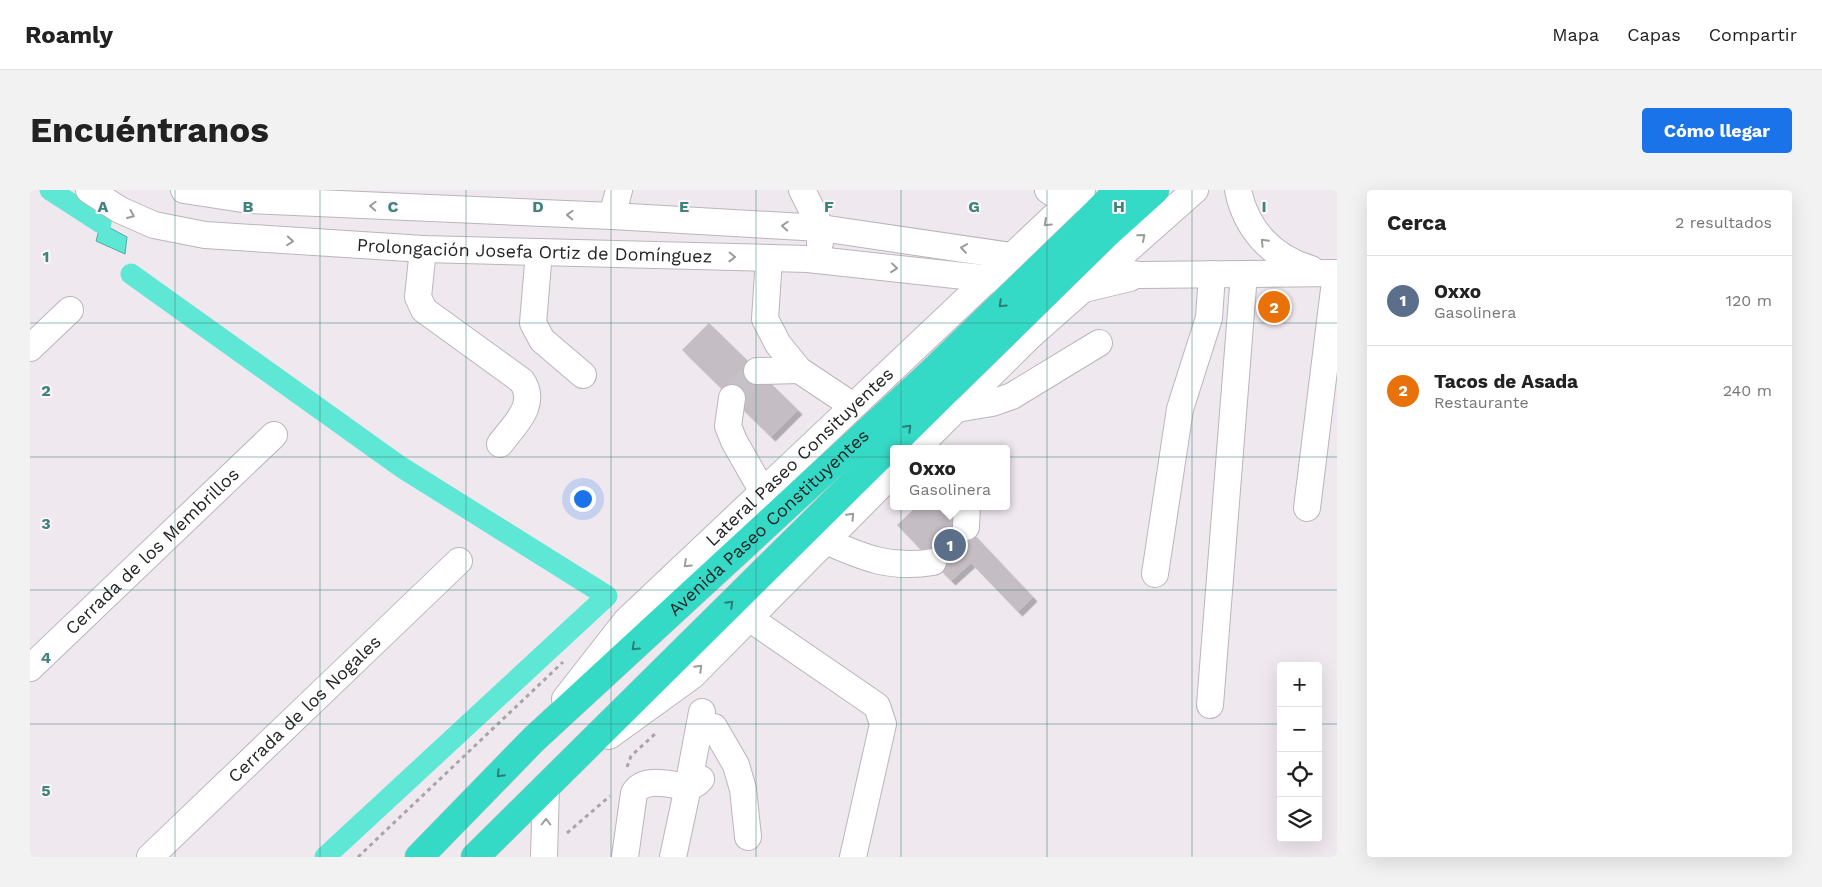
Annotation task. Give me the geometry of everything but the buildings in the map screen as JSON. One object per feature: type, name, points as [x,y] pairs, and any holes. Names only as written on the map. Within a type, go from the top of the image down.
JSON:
[{"type":"highway","name":"Avenida Paseo Constituyentes","points":[[419,857],[534,739],[931,373],[1119,190]]},
{"type":"highway","name":"Avenida Paseo Constituyentes","points":[[892,445],[1062,277],[1155,190]]},
{"type":"highway","name":"Avenida Paseo Constituyentes","points":[[475,857],[890,447]]},
{"type":"street","name":"Prolongación Josefa Ortiz de Domínguez","points":[[89,190],[120,210],[154,225],[182,232],[423,249],[808,259],[1084,289]]},
{"type":"street","name":"Prolongación Josefa Ortiz de Domínguez","points":[[184,190],[226,198],[276,196],[448,200],[612,216],[821,228],[1140,275]]},
{"type":"street","points":[[612,216],[619,190]]},
{"type":"street","points":[[802,190],[821,228],[820,243],[808,259]]},
{"type":"street","points":[[929,444],[956,409],[1029,337],[1195,190]]},
{"type":"street","points":[[1238,190],[1244,213],[1262,240],[1286,260],[1331,273]]},
{"type":"street","name":"Lateral Paseo Consituyentes","points":[[534,739],[626,622],[990,278],[1066,194]]},
{"type":"street","points":[[423,249],[418,297],[424,310],[522,380],[528,390],[528,401],[523,414],[500,444]]},
{"type":"street","points":[[539,252],[533,322],[542,340],[583,375]]},
{"type":"street","points":[[769,258],[765,319],[778,344],[799,370],[853,406]]},
{"type":"street","points":[[1084,289],[1140,275],[1331,273]]},
{"type":"street","points":[[1307,508],[1331,273]]},
{"type":"street","points":[[1155,574],[1180,409],[1209,318],[1212,274]]},
{"type":"street","points":[[1210,705],[1244,274]]},
{"type":"street","points":[[956,309],[968,324],[983,334],[1006,339],[1029,337]]},
{"type":"street","points":[[30,348],[70,310]]},
{"type":"street","points":[[956,409],[992,403],[1012,396],[1099,343]]},
{"type":"street","points":[[917,346],[950,348],[970,356],[977,369],[978,386]]},
{"type":"street","points":[[757,371],[799,370]]},
{"type":"street","points":[[732,398],[728,426],[734,441],[763,492]]},
{"type":"street","name":"Cerrada de los Membrillos","points":[[30,668],[274,436]]},
{"type":"street","points":[[545,850],[554,778],[692,676],[890,476]]},
{"type":"street","points":[[826,542],[888,564],[911,566],[933,562]]},
{"type":"street","name":"Cerrada de los Nogales","points":[[150,857],[459,561]]},
{"type":"street","points":[[749,618],[877,706],[883,724],[853,857]]},
{"type":"street","points":[[676,687],[708,720],[738,773],[743,789],[748,836]]},
{"type":"street","points":[[673,857],[688,787],[708,720]]},
{"type":"street","points":[[626,857],[634,793],[638,786],[646,782],[688,787]]},
{"type":"path","points":[[626,770],[631,756],[657,732]]},
{"type":"path","points":[[545,850],[617,790]]},
{"type":"shaded area","points":[[101,223],[127,237],[125,254],[96,241]]},
{"type":"waterway","points":[[50,190],[101,223]]},
{"type":"waterway","points":[[131,274],[401,467],[607,596],[325,857]]},
{"type":"tunnel","points":[[732,398],[757,371]]},
{"type":"tunnel","points":[[933,562],[966,527]]},
{"type":"place","name":"Tacos de Asada","points":[[1274,307]]},
{"type":"place","name":"Oxxo","points":[[950,545]]}]
